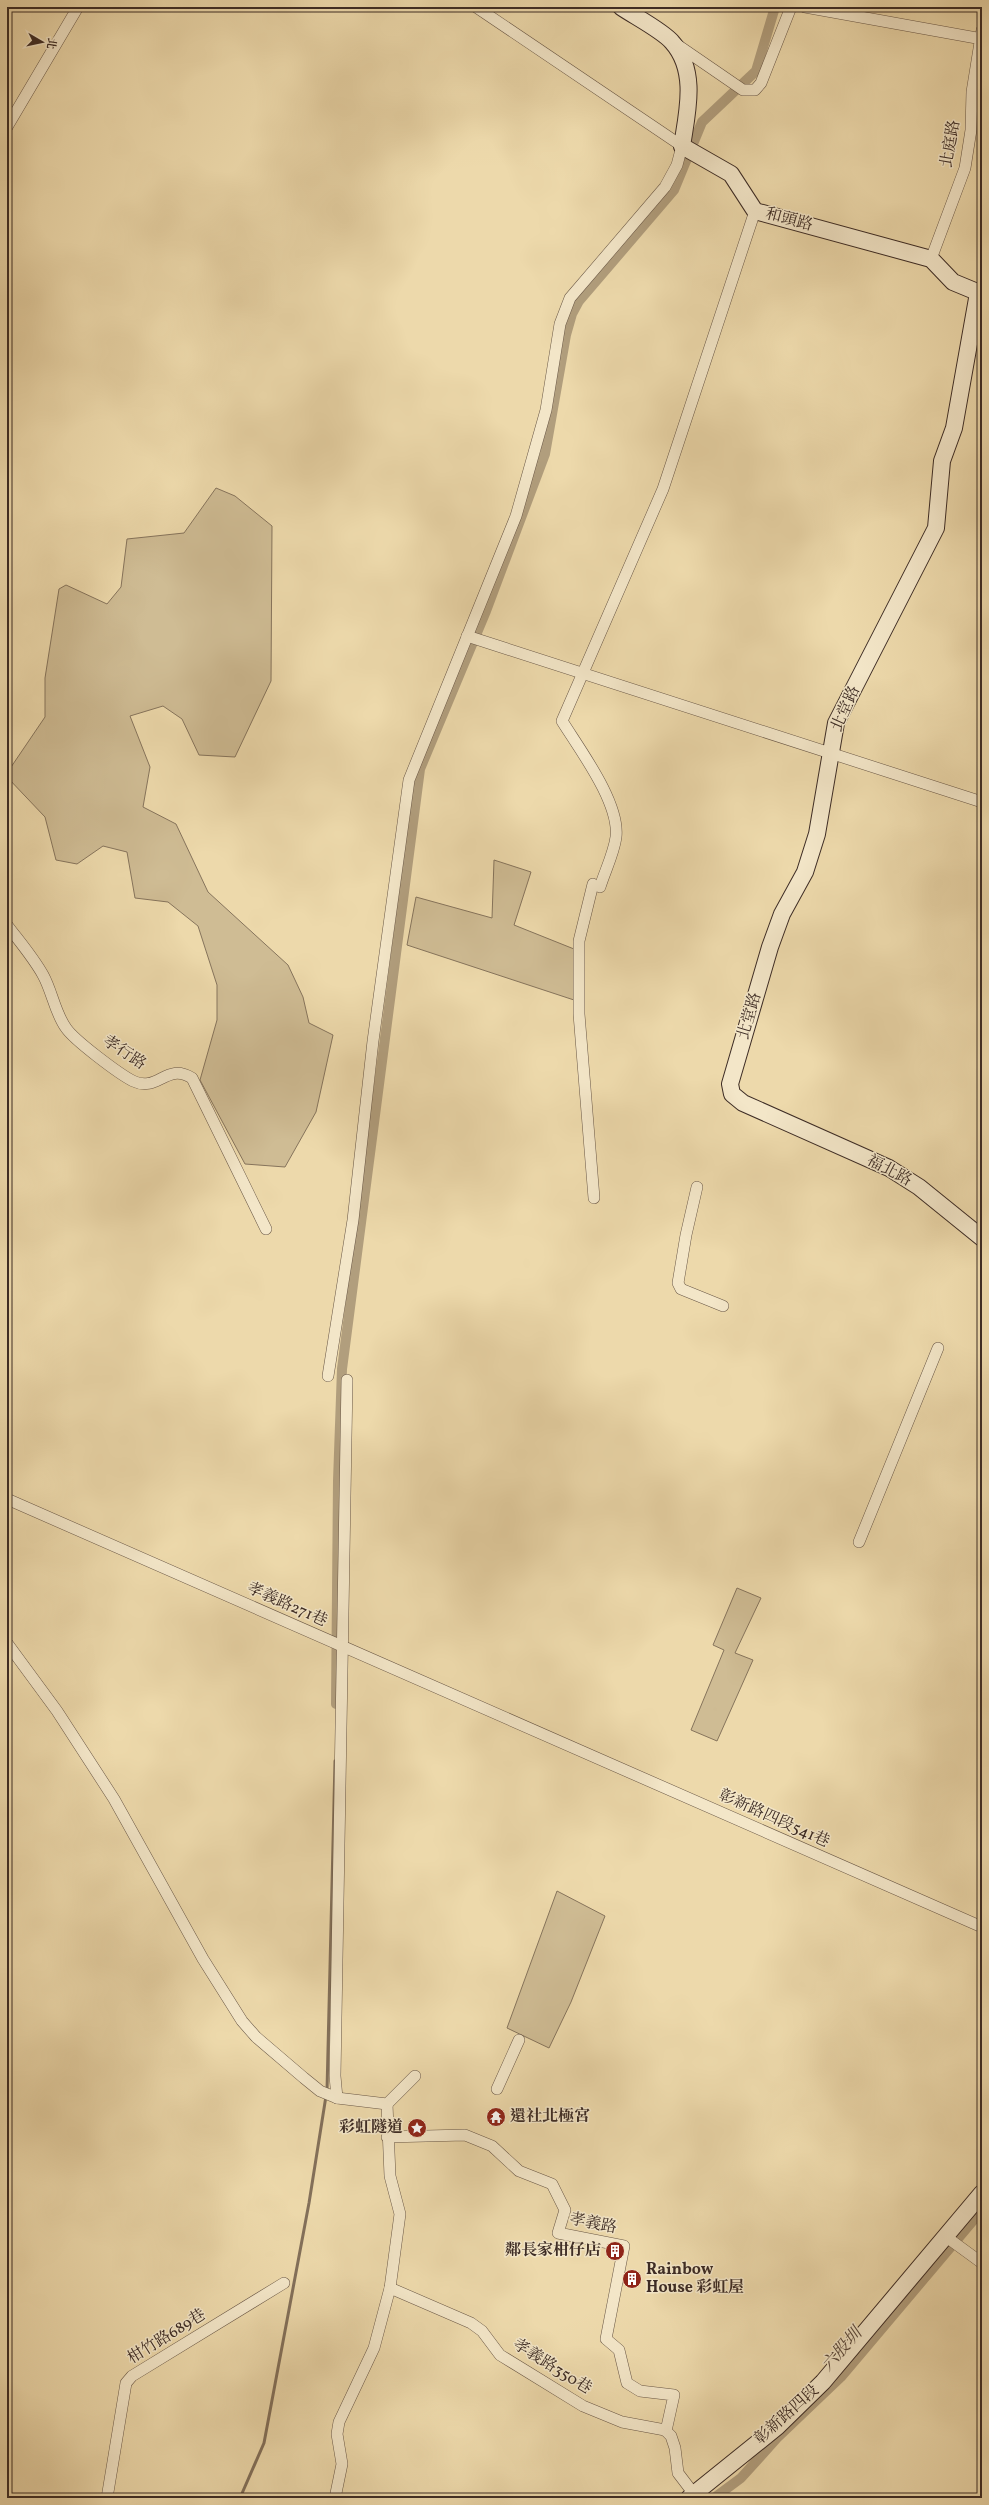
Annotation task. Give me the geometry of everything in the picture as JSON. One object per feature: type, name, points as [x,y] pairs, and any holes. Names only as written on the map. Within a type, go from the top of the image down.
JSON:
[{"type":"street","points":[[7,127],[78,7]]},
{"type":"street","points":[[476,7],[682,146]]},
{"type":"street","points":[[621,7],[743,90],[755,90],[761,83],[791,7]]},
{"type":"street","points":[[805,7],[982,36]]},
{"type":"street","name":"北庭路","points":[[931,258],[965,168],[971,130],[972,92],[982,36]]},
{"type":"street","points":[[328,1376],[353,1220],[373,1042],[409,780],[516,516],[546,410],[560,324],[570,298],[665,187],[677,165],[682,146],[689,103],[688,82],[683,62],[672,42]]},
{"type":"street","name":"和頭路","points":[[682,146],[731,174],[755,211],[931,258]]},
{"type":"street","points":[[594,1198],[579,1014],[579,940],[597,886],[616,837],[615,818],[610,801],[562,721],[584,673],[662,489],[755,211]]},
{"type":"street","points":[[931,258],[953,282],[980,294]]},
{"type":"street","name":"北堂路","points":[[785,1122],[744,1103],[732,1094],[730,1084],[770,947],[782,914],[805,872],[818,834],[836,723],[936,528],[942,460],[954,428],[980,294]]},
{"type":"street","points":[[467,636],[832,752],[982,802]]},
{"type":"street","name":"孝行路","points":[[7,925],[42,974],[65,1028],[76,1039],[132,1080],[144,1085],[154,1083],[166,1074],[175,1072],[184,1073],[192,1078],[266,1229]]},
{"type":"street","name":"福北路","points":[[785,1122],[889,1168],[919,1187],[982,1238]]},
{"type":"street","points":[[697,1187],[686,1235],[678,1283],[681,1288],[723,1306]]},
{"type":"street","points":[[859,1542],[938,1348]]},
{"type":"street","points":[[337,2098],[335,2076],[344,1648],[347,1380]]},
{"type":"street","name":"孝義路271巷","points":[[7,1499],[554,1740]]},
{"type":"street","points":[[7,1643],[57,1711],[114,1799],[203,1959],[242,2021],[256,2036],[320,2091],[337,2098],[387,2104]]},
{"type":"street","name":"彰新路四段541巷","points":[[554,1740],[982,1927]]},
{"type":"street","points":[[497,2090],[519,2040]]},
{"type":"street","points":[[335,2498],[342,2464],[337,2434],[339,2422],[374,2348],[390,2288],[400,2214],[390,2176],[387,2136],[387,2104],[415,2076]]},
{"type":"street","name":"孝義路","points":[[387,2136],[465,2135],[492,2146],[519,2171],[552,2184],[565,2210],[558,2233],[624,2246],[606,2339],[619,2350],[627,2382],[640,2391],[674,2395],[666,2431]]},
{"type":"street","name":"彰新路四段","points":[[691,2496],[777,2427],[823,2382],[982,2193]]},
{"type":"street","points":[[946,2236],[982,2263]]},
{"type":"street","name":"柑竹路689巷","points":[[107,2498],[126,2384],[132,2376],[284,2283]]},
{"type":"street","name":"孝義路350巷","points":[[390,2288],[472,2323],[482,2331],[500,2355],[582,2406],[622,2422],[658,2428],[666,2431]]},
{"type":"street","points":[[666,2431],[671,2436],[675,2448],[678,2473],[691,2496]]},
{"type":"shaded area","points":[[216,488],[235,496],[272,526],[271,681],[235,757],[199,755],[182,719],[163,706],[130,716],[150,767],[143,807],[176,824],[208,892],[288,965],[303,997],[309,1023],[333,1035],[316,1112],[285,1167],[245,1164],[200,1080],[217,1020],[217,985],[198,926],[168,902],[135,898],[127,852],[103,846],[77,864],[56,860],[45,817],[7,777],[7,773],[45,717],[45,678],[59,589],[66,585],[107,604],[121,587],[127,539],[184,533]]},
{"type":"shaded area","points":[[494,860],[531,872],[514,925],[574,949],[577,1001],[407,945],[416,897],[492,918]]},
{"type":"shaded area","points":[[737,1588],[761,1598],[735,1653],[753,1660],[717,1741],[691,1730],[724,1650],[713,1645]]},
{"type":"shaded area","points":[[557,1891],[605,1916],[571,2002],[549,2048],[507,2028]]},
{"type":"waterway","points":[[336,1704],[338,1481],[342,1369],[420,769],[486,611],[545,454],[566,335],[572,314],[579,301],[674,190],[702,122],[756,71],[775,7]]},
{"type":"waterway","points":[[327,2091],[335,1761]]},
{"type":"waterway","points":[[240,2498],[264,2443],[309,2203],[326,2096]]},
{"type":"waterway","name":"六股圳","points":[[714,2498],[741,2478],[777,2438],[841,2377],[982,2210]]},
{"type":"place","name":"還社北極宮","points":[[496,2117]]},
{"type":"place","name":"彩虹隧道","points":[[417,2128]]},
{"type":"place","name":"鄰長家柑仔店","points":[[615,2251]]},
{"type":"place","name":"Rainbow House 彩虹屋","points":[[632,2279]]}]
